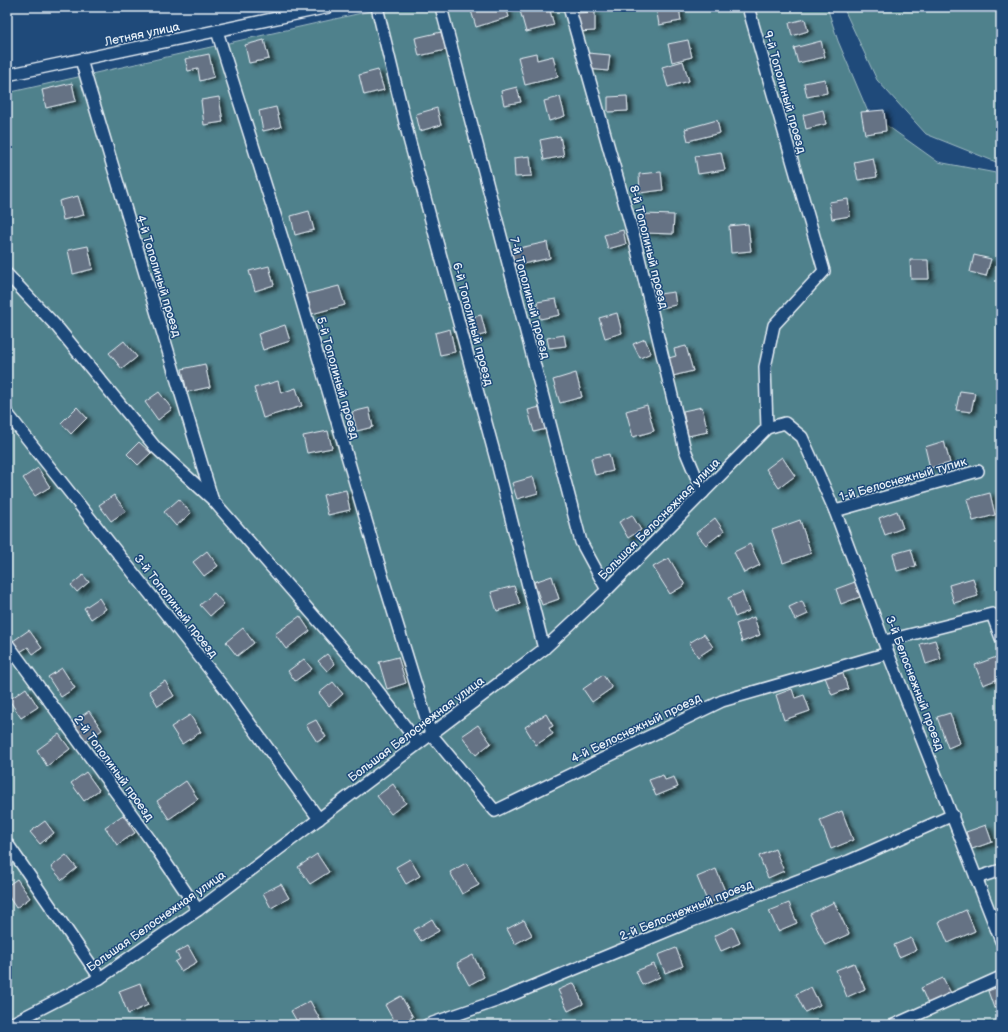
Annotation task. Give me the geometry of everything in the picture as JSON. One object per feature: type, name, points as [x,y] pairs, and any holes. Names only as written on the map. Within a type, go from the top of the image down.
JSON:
[{"type":"lane","name":"Летняя улица","points":[[7,75],[329,7]]},
{"type":"lane","name":"6-й Тополиный проезд","points":[[376,7],[409,140],[498,463],[544,649]]},
{"type":"lane","name":"7-й Тополиный проезд","points":[[441,7],[581,542],[607,590]]},
{"type":"lane","name":"8-й Тополиный проезд","points":[[569,7],[634,237],[685,450],[703,493]]},
{"type":"lane","name":"9-й Тополиный проезд","points":[[748,7],[824,271],[774,325],[765,367],[767,428]]},
{"type":"lane","name":"5-й Тополиный проезд","points":[[217,31],[297,285],[382,575],[431,734]]},
{"type":"lane","name":"4-й Тополиный проезд","points":[[81,60],[212,499]]},
{"type":"lane","points":[[7,274],[58,328],[156,448],[212,499],[368,678],[418,744]]},
{"type":"lane","name":"3-й Тополиный проезд","points":[[7,413],[225,689],[319,819]]},
{"type":"lane","name":"3-й Белоснежный проезд","points":[[767,428],[785,423],[802,437],[835,511],[885,641],[888,653],[953,815],[1001,941]]},
{"type":"lane","name":"Большая Белоснежная улица","points":[[9,1025],[100,978],[198,910],[544,649],[607,590],[767,428]]},
{"type":"lane","name":"1-й Белоснежный тупик","points":[[835,511],[978,471]]},
{"type":"lane","points":[[885,641],[992,614],[1001,638]]},
{"type":"lane","name":"2-й Тополиный проезд","points":[[7,643],[149,838],[198,910]]},
{"type":"lane","name":"4-й Белоснежный проезд","points":[[431,734],[495,811],[722,701],[888,653]]},
{"type":"lane","name":"2-й Белоснежный проезд","points":[[427,1025],[502,999],[689,922],[849,861],[953,815]]},
{"type":"lane","points":[[7,843],[100,978]]},
{"type":"lane","points":[[976,878],[1001,870]]},
{"type":"lane","points":[[894,1025],[1001,977]]},
{"type":"green space","points":[[388,7],[827,7],[838,41],[868,112],[938,162],[1001,174],[1001,1025],[7,1025],[7,93]]},
{"type":"green space","points":[[843,7],[1001,7],[1001,164],[926,134],[877,80]]},
{"type":"building","points":[[470,7],[506,7],[509,17],[476,27]]},
{"type":"building","points":[[519,7],[549,7],[554,25],[526,32]]},
{"type":"building","points":[[656,7],[679,7],[681,21],[659,25]]},
{"type":"building","points":[[595,12],[595,31],[577,32],[576,13]]},
{"type":"building","points":[[805,19],[808,31],[792,36],[789,23]]},
{"type":"building","points":[[441,32],[446,50],[419,56],[415,38]]},
{"type":"building","points":[[264,40],[269,59],[249,63],[245,45]]},
{"type":"building","points":[[688,40],[692,57],[672,62],[668,44]]},
{"type":"building","points":[[821,41],[825,57],[798,63],[794,48]]},
{"type":"building","points":[[536,53],[537,60],[553,56],[558,77],[525,85],[518,57]]},
{"type":"building","points":[[588,53],[610,55],[608,71],[587,69]]},
{"type":"building","points":[[209,54],[214,77],[200,81],[198,69],[188,71],[185,59]]},
{"type":"building","points":[[683,61],[689,81],[668,87],[662,67]]},
{"type":"building","points":[[378,70],[384,90],[364,95],[359,75]]},
{"type":"building","points":[[825,79],[827,93],[807,97],[804,83]]},
{"type":"building","points":[[72,83],[76,101],[46,108],[42,90]]},
{"type":"building","points":[[517,87],[521,102],[504,105],[501,91]]},
{"type":"building","points":[[627,96],[628,111],[608,112],[608,97]]},
{"type":"building","points":[[219,97],[223,122],[204,125],[201,100]]},
{"type":"building","points":[[560,97],[565,116],[549,121],[544,101]]},
{"type":"building","points":[[276,107],[281,127],[263,131],[259,111]]},
{"type":"building","points":[[437,108],[441,125],[420,131],[416,114]]},
{"type":"building","points":[[823,110],[826,124],[806,129],[803,115]]},
{"type":"building","points":[[884,110],[886,131],[865,134],[861,112]]},
{"type":"building","points":[[717,120],[720,133],[688,141],[685,129]]},
{"type":"building","points":[[560,136],[564,156],[544,160],[540,140]]},
{"type":"building","points":[[721,152],[725,170],[698,174],[695,156]]},
{"type":"building","points":[[530,156],[532,176],[515,177],[514,158]]},
{"type":"building","points":[[873,158],[877,177],[858,180],[854,162]]},
{"type":"building","points":[[661,172],[663,190],[640,193],[639,174]]},
{"type":"building","points":[[78,196],[84,215],[63,220],[59,201]]},
{"type":"building","points":[[848,199],[850,216],[832,219],[829,202]]},
{"type":"building","points":[[309,211],[314,230],[295,235],[291,216]]},
{"type":"building","points":[[644,214],[674,215],[673,234],[644,233]]},
{"type":"building","points":[[748,224],[751,251],[731,253],[729,226]]},
{"type":"building","points":[[623,230],[626,244],[608,249],[604,235]]},
{"type":"building","points":[[547,242],[550,258],[514,266],[510,250]]},
{"type":"building","points":[[88,246],[93,269],[73,274],[68,250]]},
{"type":"building","points":[[974,255],[991,259],[986,276],[970,272]]},
{"type":"building","points":[[910,260],[928,260],[929,279],[911,279]]},
{"type":"building","points":[[269,266],[274,285],[255,291],[249,271]]},
{"type":"building","points":[[339,286],[345,305],[312,314],[307,294]]},
{"type":"building","points":[[674,292],[676,305],[661,308],[659,294]]},
{"type":"building","points":[[556,299],[560,315],[540,319],[537,302]]},
{"type":"building","points":[[617,313],[622,333],[605,338],[599,318]]},
{"type":"building","points":[[481,315],[486,334],[469,339],[464,319]]},
{"type":"building","points":[[285,325],[290,341],[263,350],[258,334]]},
{"type":"building","points":[[450,329],[455,352],[440,355],[435,333]]},
{"type":"building","points":[[564,335],[566,346],[549,348],[547,338]]},
{"type":"building","points":[[645,339],[651,353],[640,358],[633,344]]},
{"type":"building","points":[[124,341],[137,357],[122,369],[109,353]]},
{"type":"building","points":[[686,346],[693,371],[669,377],[665,359],[676,356],[674,349]]},
{"type":"building","points":[[205,364],[210,387],[187,392],[182,369]]},
{"type":"building","points":[[576,373],[582,397],[560,403],[553,380]]},
{"type":"building","points":[[278,381],[281,393],[296,388],[302,406],[263,418],[254,388]]},
{"type":"building","points":[[960,391],[975,393],[971,412],[956,410]]},
{"type":"building","points":[[159,392],[172,409],[158,420],[145,402]]},
{"type":"building","points":[[647,405],[654,431],[633,437],[626,411]]},
{"type":"building","points":[[77,407],[87,418],[71,434],[61,423]]},
{"type":"building","points":[[540,407],[546,429],[534,432],[528,410]]},
{"type":"building","points":[[702,407],[708,432],[688,436],[683,411]]},
{"type":"building","points":[[369,408],[373,427],[357,431],[352,412]]},
{"type":"building","points":[[328,431],[332,448],[307,453],[303,436]]},
{"type":"building","points":[[944,441],[950,463],[930,468],[925,447]]},
{"type":"building","points":[[139,442],[151,453],[138,465],[127,454]]},
{"type":"building","points":[[609,454],[613,471],[595,475],[591,458]]},
{"type":"building","points":[[782,457],[795,476],[779,488],[766,469]]},
{"type":"building","points":[[38,468],[50,487],[35,496],[23,478]]},
{"type":"building","points":[[533,477],[538,493],[517,499],[512,483]]},
{"type":"building","points":[[346,490],[350,510],[328,515],[323,495]]},
{"type":"building","points":[[990,493],[995,515],[973,521],[967,499]]},
{"type":"building","points":[[114,495],[126,511],[111,521],[99,505]]},
{"type":"building","points":[[179,499],[191,513],[176,526],[164,512]]},
{"type":"building","points":[[897,511],[903,528],[885,535],[879,518]]},
{"type":"building","points":[[632,515],[641,530],[628,538],[619,522]]},
{"type":"building","points":[[715,518],[724,531],[706,545],[696,533]]},
{"type":"building","points":[[800,520],[811,553],[783,563],[772,530]]},
{"type":"building","points":[[750,544],[760,565],[744,573],[734,552]]},
{"type":"building","points":[[911,549],[916,566],[897,571],[893,554]]},
{"type":"building","points":[[207,551],[218,566],[204,576],[193,562]]},
{"type":"building","points":[[669,558],[685,585],[670,594],[653,567]]},
{"type":"building","points":[[83,575],[89,582],[77,592],[71,585]]},
{"type":"building","points":[[552,576],[559,599],[542,605],[534,582]]},
{"type":"building","points":[[973,578],[978,596],[954,603],[949,585]]},
{"type":"building","points":[[855,582],[860,597],[841,604],[836,589]]},
{"type":"building","points":[[514,586],[520,604],[497,611],[491,592]]},
{"type":"building","points":[[742,592],[749,611],[735,617],[728,598]]},
{"type":"building","points":[[214,593],[224,604],[210,616],[200,605]]},
{"type":"building","points":[[99,598],[106,609],[91,619],[84,608]]},
{"type":"building","points":[[802,601],[808,614],[795,620],[789,607]]},
{"type":"building","points":[[300,616],[310,631],[286,649],[275,634]]},
{"type":"building","points":[[754,617],[760,635],[742,642],[736,624]]},
{"type":"building","points":[[243,628],[254,643],[237,656],[226,642]]},
{"type":"building","points":[[29,630],[42,648],[33,654],[28,647],[20,652],[13,641]]},
{"type":"building","points":[[704,634],[713,647],[698,657],[689,643]]},
{"type":"building","points":[[935,640],[941,659],[926,664],[920,644]]},
{"type":"building","points":[[327,654],[335,664],[327,671],[318,661]]},
{"type":"building","points":[[999,656],[1001,678],[983,685],[975,665]]},
{"type":"building","points":[[398,657],[406,683],[387,689],[379,662]]},
{"type":"building","points":[[304,659],[312,669],[295,681],[288,671]]},
{"type":"building","points":[[62,668],[75,688],[61,697],[48,677]]},
{"type":"building","points":[[842,671],[848,689],[832,695],[825,677]]},
{"type":"building","points":[[603,675],[612,688],[592,702],[583,689]]},
{"type":"building","points":[[165,681],[174,696],[158,706],[149,691]]},
{"type":"building","points":[[333,682],[343,694],[329,706],[319,693]]},
{"type":"building","points":[[26,688],[38,707],[21,718],[9,700]]},
{"type":"building","points":[[792,689],[795,698],[804,695],[810,711],[784,720],[776,695]]},
{"type":"building","points":[[89,711],[102,730],[86,741],[73,722]]},
{"type":"building","points":[[950,713],[960,743],[948,748],[937,717]]},
{"type":"building","points":[[546,714],[553,726],[549,728],[553,734],[536,745],[525,727]]},
{"type":"building","points":[[190,715],[201,732],[182,744],[171,727]]},
{"type":"building","points":[[316,720],[326,737],[317,742],[306,725]]},
{"type":"building","points":[[478,725],[491,743],[476,755],[462,736]]},
{"type":"building","points":[[59,734],[70,749],[47,766],[37,750]]},
{"type":"building","points":[[86,772],[99,790],[84,801],[71,783]]},
{"type":"building","points":[[663,775],[665,780],[674,777],[678,787],[656,796],[649,780]]},
{"type":"building","points":[[186,781],[198,799],[169,819],[157,801]]},
{"type":"building","points":[[393,784],[406,803],[391,814],[377,796]]},
{"type":"building","points":[[842,811],[853,840],[831,849],[820,820]]},
{"type":"building","points":[[123,815],[135,833],[117,845],[105,827]]},
{"type":"building","points":[[45,821],[54,833],[40,844],[30,832]]},
{"type":"building","points":[[986,825],[992,842],[972,849],[966,832]]},
{"type":"building","points":[[775,849],[784,871],[768,878],[759,856]]},
{"type":"building","points":[[317,854],[329,872],[310,884],[298,867]]},
{"type":"building","points":[[66,855],[77,868],[62,880],[51,867]]},
{"type":"building","points":[[410,859],[420,876],[406,884],[396,867]]},
{"type":"building","points":[[466,863],[479,885],[462,894],[450,872]]},
{"type":"building","points":[[716,869],[727,896],[708,903],[697,877]]},
{"type":"building","points":[[17,879],[30,898],[16,908],[7,894],[7,886]]},
{"type":"building","points":[[281,884],[289,898],[271,908],[263,893]]},
{"type":"building","points":[[834,902],[849,934],[825,945],[810,914]]},
{"type":"building","points":[[789,903],[797,923],[778,931],[769,911]]},
{"type":"building","points":[[966,910],[975,931],[948,943],[939,922]]},
{"type":"building","points":[[432,919],[439,931],[421,941],[414,930]]},
{"type":"building","points":[[524,920],[532,935],[515,944],[507,929]]},
{"type":"building","points":[[733,927],[740,943],[721,951],[714,936]]},
{"type":"building","points":[[911,938],[916,950],[899,957],[894,945]]},
{"type":"building","points":[[188,946],[197,962],[181,971],[175,962],[180,959],[176,953]]},
{"type":"building","points":[[676,948],[683,966],[665,973],[658,955]]},
{"type":"building","points":[[473,955],[484,977],[469,985],[457,963]]},
{"type":"building","points":[[854,963],[865,989],[847,997],[836,970]]},
{"type":"building","points":[[654,964],[660,977],[642,985],[636,971]]},
{"type":"building","points":[[943,978],[951,993],[928,1004],[921,988]]},
{"type":"building","points":[[140,983],[148,1005],[128,1014],[119,991]]},
{"type":"building","points":[[574,983],[583,1004],[568,1011],[558,990]]},
{"type":"building","points":[[1001,986],[1001,1005],[994,1008],[988,991]]},
{"type":"building","points":[[811,987],[820,1005],[805,1012],[796,994]]},
{"type":"building","points":[[401,996],[413,1017],[396,1025],[385,1005]]},
{"type":"building","points":[[310,1001],[322,1023],[318,1025],[299,1025],[291,1011]]},
{"type":"building","points":[[550,1018],[555,1025],[541,1025]]},
{"type":"building","points":[[45,1019],[48,1025],[32,1025]]}]
